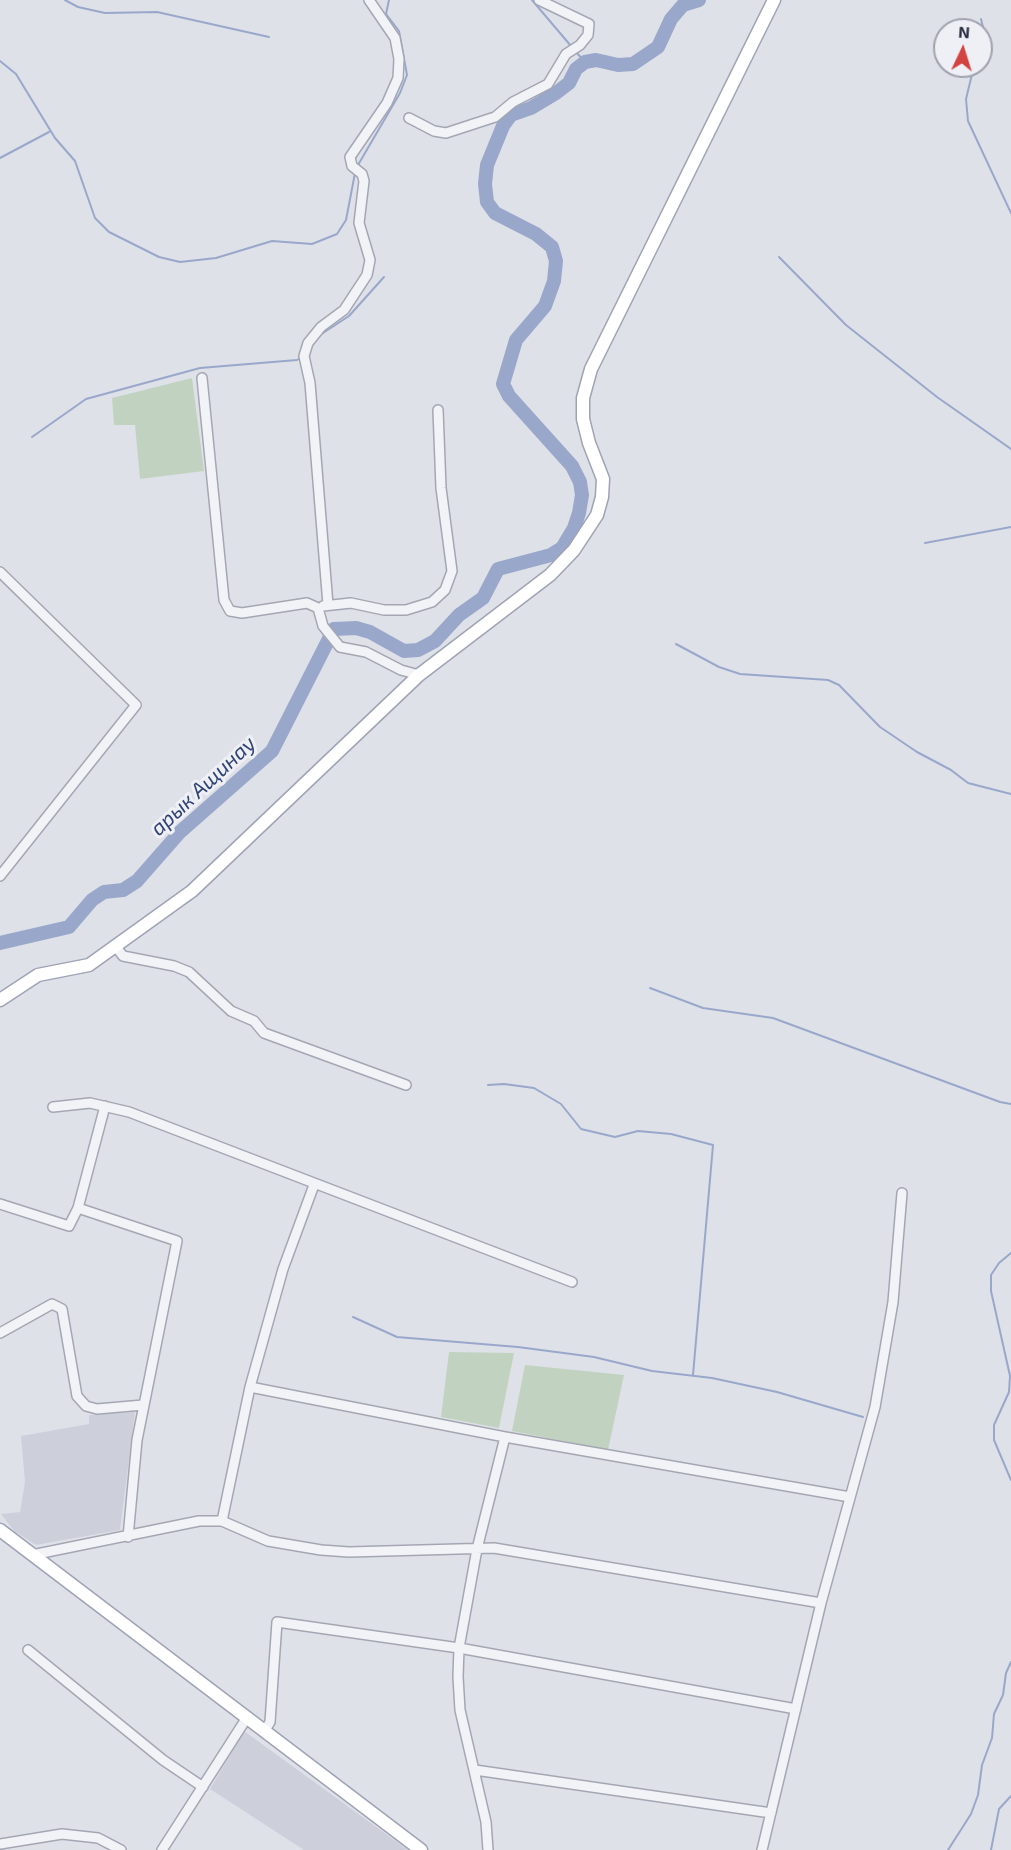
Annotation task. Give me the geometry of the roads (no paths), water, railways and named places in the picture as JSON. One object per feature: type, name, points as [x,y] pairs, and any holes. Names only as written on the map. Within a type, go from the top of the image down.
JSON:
[{"type":"main road","points":[[0,1000],[38,975],[89,966],[192,891],[419,675],[550,575],[574,550],[597,515],[602,497],[603,479],[589,443],[583,418],[583,398],[591,369],[774,0]]},
{"type":"main road","points":[[0,1530],[246,1719],[422,1850]]},
{"type":"street","points":[[328,605],[310,383],[304,356],[308,343],[321,327],[344,310],[367,275],[370,260],[360,222],[364,181],[362,174],[352,166],[350,157],[387,103],[398,78],[399,59],[394,38],[369,0]]},
{"type":"street","points":[[409,118],[434,131],[446,134],[495,117],[513,102],[548,84],[566,54],[580,45],[588,35],[589,24],[539,0]]},
{"type":"street","points":[[202,378],[224,600],[230,611],[243,613],[307,603],[318,608],[351,603],[384,610],[406,610],[432,602],[445,590],[452,571],[441,488],[438,410]]},
{"type":"street","points":[[0,572],[136,705],[0,876]]},
{"type":"street","points":[[318,608],[323,626],[340,647],[366,652],[401,670],[419,675]]},
{"type":"street","points":[[116,947],[123,956],[174,966],[189,972],[231,1011],[254,1021],[264,1033],[406,1085]]},
{"type":"street","points":[[53,1107],[90,1103],[129,1112],[314,1185],[572,1282]]},
{"type":"street","points":[[0,1204],[69,1226],[78,1208],[105,1106]]},
{"type":"street","points":[[222,1521],[250,1387],[283,1269],[314,1185]]},
{"type":"street","points":[[762,1850],[821,1603],[875,1407],[892,1302],[902,1193]]},
{"type":"street","points":[[78,1208],[177,1241],[143,1405],[131,1486],[128,1537]]},
{"type":"street","points":[[0,1334],[52,1304],[62,1309],[77,1396],[86,1406],[97,1409],[143,1405]]},
{"type":"street","points":[[250,1387],[505,1437],[850,1497]]},
{"type":"street","points":[[488,1850],[486,1822],[460,1710],[459,1648],[477,1549],[505,1437]]},
{"type":"street","points":[[32,1556],[199,1521],[222,1521],[268,1541],[321,1550],[350,1552],[494,1548],[821,1603]]},
{"type":"street","points":[[264,1732],[270,1722],[277,1622],[459,1648],[796,1708]]},
{"type":"street","points":[[28,1650],[163,1760],[202,1787]]},
{"type":"street","points":[[162,1850],[246,1719]]},
{"type":"street","points":[[475,1770],[771,1813]]},
{"type":"street","points":[[0,1844],[62,1834],[98,1838],[121,1850]]},
{"type":"waterway","points":[[65,0],[78,7],[105,13],[157,12],[269,37]]},
{"type":"waterway","points":[[358,165],[400,93],[407,75],[399,31],[386,14],[389,0]]},
{"type":"waterway","points":[[532,0],[571,46]]},
{"type":"waterway","name":"арык Ащинау","points":[[0,943],[69,927],[92,900],[104,892],[123,890],[137,881],[180,832],[272,751],[334,629],[356,628],[370,632],[404,651],[418,650],[435,641],[459,615],[483,598],[498,569],[551,555],[562,548],[574,528],[579,513],[582,495],[580,482],[572,466],[509,396],[503,384],[516,340],[545,306],[554,281],[556,261],[552,247],[536,234],[495,213],[487,202],[485,184],[487,165],[503,126],[511,115],[531,108],[556,93],[569,83],[576,69],[585,62],[596,60],[618,65],[633,64],[658,47],[671,19],[683,5],[699,0]]},
{"type":"waterway","points":[[575,51],[585,62]]},
{"type":"waterway","points":[[0,61],[16,74],[55,138],[75,161],[95,218],[109,232],[159,257],[180,262],[216,258],[272,241],[312,244],[337,234],[346,220],[355,173]]},
{"type":"waterway","points":[[971,78],[966,99],[968,121],[1011,213]]},
{"type":"waterway","points":[[0,158],[49,132]]},
{"type":"waterway","points":[[779,257],[846,325],[937,397],[1011,449]]},
{"type":"waterway","points":[[320,335],[349,316],[384,277]]},
{"type":"waterway","points":[[32,437],[86,399],[200,368],[297,360],[302,357]]},
{"type":"waterway","points":[[925,543],[1011,527]]},
{"type":"waterway","points":[[676,644],[719,667],[740,674],[828,680],[839,685],[880,727],[917,752],[951,770],[968,783],[1011,794]]},
{"type":"waterway","points":[[650,988],[703,1008],[773,1018],[1000,1102],[1011,1104]]},
{"type":"waterway","points":[[488,1085],[504,1084],[534,1088],[561,1104],[581,1129],[615,1137],[638,1131],[671,1134],[713,1145],[693,1375]]},
{"type":"waterway","points":[[1011,1253],[999,1263],[991,1275],[991,1291],[1010,1376],[1009,1392],[994,1425],[994,1440],[1011,1480]]},
{"type":"waterway","points":[[353,1317],[397,1337],[518,1347],[594,1357],[652,1371],[712,1378],[777,1392],[863,1417]]},
{"type":"waterway","points":[[948,1850],[971,1814],[978,1795],[982,1765],[992,1738],[994,1714],[1003,1695],[1006,1673],[1011,1662]]},
{"type":"waterway","points":[[991,1850],[999,1809],[1011,1796]]}]
